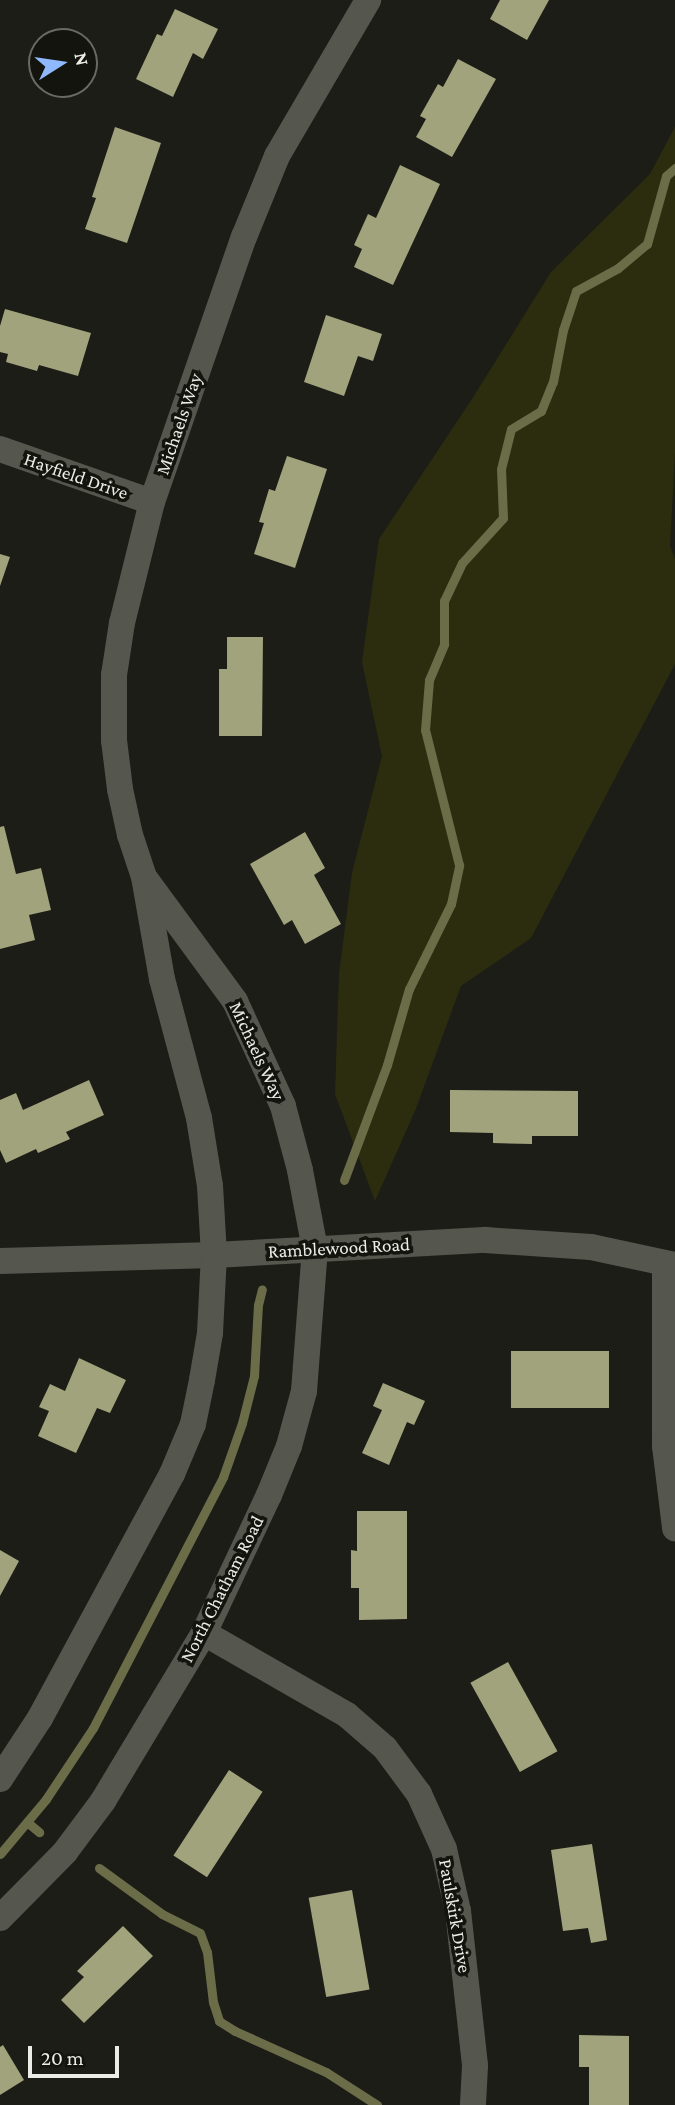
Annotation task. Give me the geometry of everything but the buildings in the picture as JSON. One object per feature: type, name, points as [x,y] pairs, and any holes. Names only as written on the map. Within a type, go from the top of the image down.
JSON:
[{"type":"street","name":"Michaels Way","points":[[214,1255],[210,1186],[199,1118],[162,979],[144,877],[130,835],[120,789],[114,740],[114,675],[122,623],[152,502],[244,237],[277,156],[368,0]]},
{"type":"street","name":"Hayfield Drive","points":[[0,449],[152,502]]},
{"type":"street","name":"Michaels Way","points":[[144,877],[235,1001],[257,1046],[283,1106],[300,1170],[315,1249]]},
{"type":"street","name":"Ramblewood Road","points":[[0,1261],[214,1255],[485,1240],[538,1241],[591,1247],[670,1265]]},
{"type":"street","name":"North Chatham Road","points":[[0,1918],[65,1852],[103,1801],[204,1633],[289,1446],[304,1391],[315,1249]]},
{"type":"street","points":[[0,1779],[47,1706],[172,1474],[193,1424],[210,1333],[214,1255]]},
{"type":"street","points":[[670,1265],[665,1446],[675,1528]]},
{"type":"street","name":"Paulskirk Drive","points":[[204,1633],[346,1715],[385,1748],[418,1794],[444,1849],[458,1911],[475,2066],[473,2105]]},
{"type":"shaded area","points":[[675,127],[675,453],[670,546],[675,559],[675,664],[531,938],[461,986],[415,1111],[375,1201],[335,1094],[339,974],[352,873],[382,756],[362,662],[379,539],[472,399],[551,272],[650,174]]},
{"type":"waterway","points":[[344,1180],[387,1065],[409,989],[451,904],[459,865],[425,730],[429,680],[444,644],[444,601],[462,563],[503,518],[501,469],[511,429],[541,411],[553,382],[563,330],[576,291],[618,268],[647,244],[666,176],[675,168]]},
{"type":"waterway","points":[[0,1854],[46,1799],[93,1728],[223,1477],[242,1423],[254,1376],[258,1305],[262,1289]]},
{"type":"waterway","points":[[27,1822],[39,1832]]},
{"type":"waterway","points":[[99,1868],[162,1914],[200,1933],[207,1952],[213,2002],[219,2021],[235,2031],[326,2072],[377,2105]]}]
